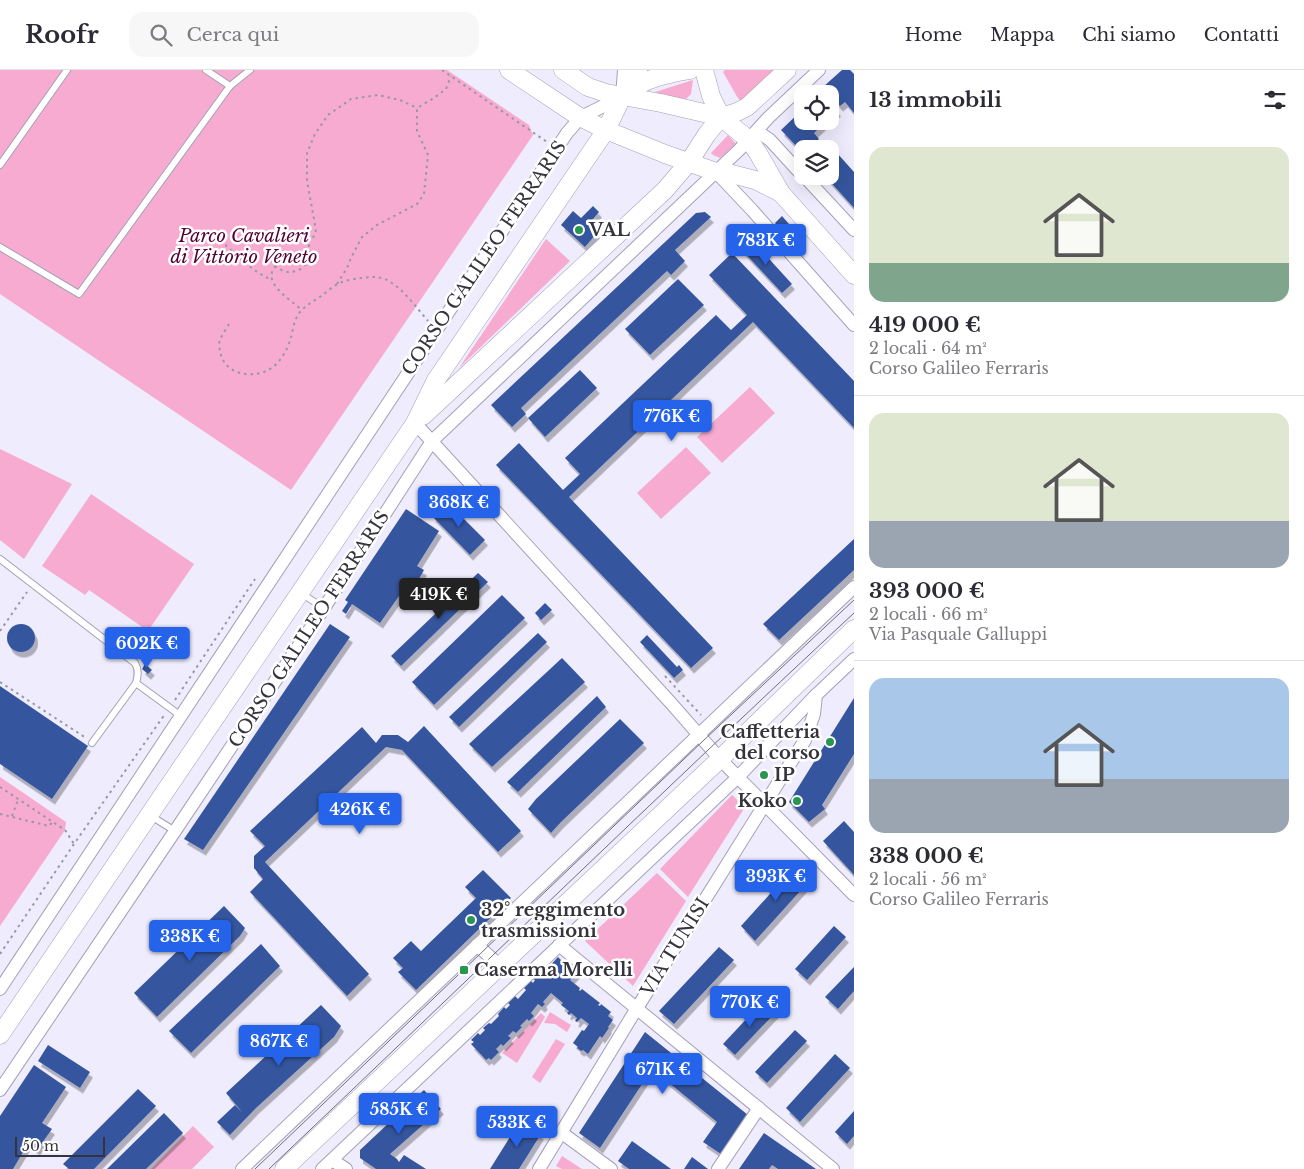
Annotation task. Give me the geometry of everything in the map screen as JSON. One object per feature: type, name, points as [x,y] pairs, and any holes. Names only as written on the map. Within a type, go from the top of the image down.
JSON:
[{"type":"main road","points":[[509,70],[581,117],[606,130],[716,172],[755,180],[781,192]]},
{"type":"main road","points":[[563,70],[588,86],[606,94],[661,103],[721,117],[753,136],[758,153],[781,192],[854,275]]},
{"type":"main road","name":"CORSO GALILEO FERRARIS","points":[[0,1034],[415,423],[436,380],[606,130],[638,70]]},
{"type":"main road","points":[[622,97],[635,86],[654,78],[690,70]]},
{"type":"main road","points":[[704,70],[711,96],[721,117]]},
{"type":"main road","points":[[721,117],[747,107],[787,70]]},
{"type":"main road","name":"CORSO GALILEO FERRARIS","points":[[415,423],[665,190],[689,162],[707,134],[721,117]]},
{"type":"main road","points":[[284,1169],[720,759],[854,629]]},
{"type":"street","points":[[622,97],[624,70]]},
{"type":"street","name":"CORSO GALILEO FERRARIS","points":[[0,1090],[324,608],[432,441],[716,172],[753,136],[768,118],[819,70]]},
{"type":"street","name":"CORSO GALILEO FERRARIS","points":[[0,989],[567,133],[581,117],[622,97]]},
{"type":"street","points":[[753,136],[770,140],[794,166]]},
{"type":"street","points":[[716,172],[854,325]]},
{"type":"street","points":[[812,185],[854,230]]},
{"type":"street","points":[[415,423],[700,734],[720,759],[854,895]]},
{"type":"street","points":[[242,1169],[854,587]]},
{"type":"street","points":[[322,1169],[738,778],[816,695],[854,659]]},
{"type":"street","name":"VIA TUNISI","points":[[539,1169],[637,1008],[805,740],[814,714],[816,695]]},
{"type":"street","points":[[477,945],[500,966]]},
{"type":"street","points":[[559,945],[833,1169]]},
{"type":"street","points":[[718,1169],[759,1108]]},
{"type":"street","points":[[562,1133],[611,1169]]},
{"type":"street","points":[[332,1160],[346,1169]]},
{"type":"lane","points":[[0,165],[66,70]]},
{"type":"lane","points":[[206,70],[230,86]]},
{"type":"lane","points":[[0,247],[79,294],[230,86],[250,70]]},
{"type":"lane","points":[[0,560],[135,663],[138,675],[136,683],[92,743]]},
{"type":"lane","points":[[300,592],[324,608]]},
{"type":"lane","points":[[136,683],[181,716]]},
{"type":"lane","points":[[149,815],[175,831]]},
{"type":"path","points":[[442,70],[549,143]]},
{"type":"path","points":[[417,108],[446,89],[451,76]]},
{"type":"path","points":[[308,242],[313,238],[316,230],[307,181],[307,153],[314,134],[328,115],[351,99],[378,95],[400,100],[417,108]]},
{"type":"path","points":[[229,324],[220,341],[219,349],[222,360],[227,366],[237,372],[248,375],[269,370],[280,360],[286,351],[298,315],[306,305],[318,299],[337,284],[362,237],[377,225],[418,204],[424,194],[428,154],[417,131],[417,108]]},
{"type":"path","points":[[291,231],[303,236],[310,248],[308,260],[304,265],[294,271],[281,270],[276,266],[270,254],[270,247],[273,241],[284,232],[291,231]]},
{"type":"path","points":[[216,236],[236,256],[263,276],[272,280]]},
{"type":"path","points":[[276,266],[272,270],[271,277],[274,285],[302,310]]},
{"type":"path","points":[[337,284],[355,279],[375,277],[385,279],[397,288],[428,322]]},
{"type":"path","points":[[0,954],[258,576]]},
{"type":"path","points":[[0,631],[33,585]]},
{"type":"path","points":[[662,674],[703,717]]},
{"type":"path","points":[[0,682],[92,743]]},
{"type":"path","points":[[0,787],[66,830],[74,844]]},
{"type":"path","points":[[12,816],[19,799]]},
{"type":"path","points":[[0,814],[49,826],[53,821]]},
{"type":"green space","name":"Parco Cavalieri di Vittorio Veneto","points":[[0,70],[447,70],[529,125],[533,135],[291,490],[0,294]]},
{"type":"green space","points":[[725,70],[775,70],[740,101],[723,72]]},
{"type":"green space","points":[[693,80],[691,94],[686,99],[661,95],[655,92]]},
{"type":"green space","points":[[728,135],[736,144],[720,158],[713,155],[711,153]]},
{"type":"green space","points":[[546,239],[570,261],[459,368]]},
{"type":"green space","points":[[750,387],[775,413],[722,463],[697,437]]},
{"type":"green space","points":[[686,447],[711,473],[661,519],[637,493]]},
{"type":"green space","points":[[0,449],[72,484],[24,559],[0,540]]},
{"type":"green space","points":[[91,494],[194,564],[148,631],[89,590],[85,595],[42,566]]},
{"type":"green space","points":[[0,777],[66,822],[65,830],[0,926]]},
{"type":"green space","points":[[732,795],[745,807],[688,897],[660,869]]},
{"type":"green space","points":[[657,873],[686,901],[633,986],[585,941]]},
{"type":"green space","points":[[550,1012],[571,1025],[567,1032],[555,1024],[544,1023]]},
{"type":"green space","points":[[541,1013],[545,1017],[517,1063],[502,1053]]},
{"type":"green space","points":[[556,1039],[565,1044],[540,1083],[532,1077]]},
{"type":"green space","points":[[193,1126],[214,1147],[192,1169],[151,1169]]},
{"type":"green space","points":[[562,1156],[582,1169],[562,1169],[556,1166]]},
{"type":"building","points":[[842,70],[850,70],[854,74],[854,113],[845,102],[839,105],[839,85],[825,85]]},
{"type":"building","points":[[794,118],[794,130],[817,130],[814,133],[819,139],[794,140],[794,144],[781,130]]},
{"type":"building","points":[[839,155],[854,172],[854,208],[833,185],[839,185]]},
{"type":"building","points":[[593,206],[599,212],[588,225],[597,233],[585,247],[561,225],[573,211],[581,218]]},
{"type":"building","points":[[705,212],[711,217],[675,250],[685,261],[671,275],[667,271],[521,408],[526,414],[512,427],[491,405],[696,213]]},
{"type":"building","points":[[782,216],[796,232],[789,239],[775,223]]},
{"type":"building","points":[[750,238],[792,284],[782,293],[740,248]]},
{"type":"building","points":[[732,253],[854,381],[854,428],[753,322],[569,497],[713,648],[691,668],[496,465],[519,443],[563,490],[580,474],[565,458],[716,315],[731,330],[747,315],[709,275]]},
{"type":"building","points":[[678,279],[704,305],[650,355],[625,329]]},
{"type":"building","points":[[580,370],[597,388],[545,437],[528,418]]},
{"type":"building","points":[[447,502],[485,540],[470,555],[432,516]]},
{"type":"building","points":[[406,509],[439,531],[417,566],[424,570],[411,593],[404,589],[380,623],[352,604],[346,614],[342,611],[348,602],[345,600]]},
{"type":"building","points":[[854,539],[854,570],[779,640],[763,624]]},
{"type":"building","points":[[478,573],[488,582],[401,666],[391,656]]},
{"type":"building","points":[[502,595],[525,618],[434,705],[412,682]]},
{"type":"building","points":[[545,603],[552,610],[541,620],[535,613]]},
{"type":"building","points":[[21,624],[31,628],[35,638],[31,648],[21,652],[11,648],[7,638],[11,628]]},
{"type":"building","points":[[330,624],[350,637],[203,850],[184,839]]},
{"type":"building","points":[[538,633],[547,642],[459,727],[449,717]]},
{"type":"building","points":[[647,635],[677,667],[679,665],[683,670],[674,678],[640,642]]},
{"type":"building","points":[[562,658],[585,682],[492,767],[469,744]]},
{"type":"building","points":[[145,664],[152,670],[148,674],[142,669]]},
{"type":"building","points":[[0,686],[88,746],[52,799],[0,764]]},
{"type":"building","points":[[597,696],[606,707],[518,792],[507,782]]},
{"type":"building","points":[[854,698],[854,754],[822,805],[825,809],[809,822],[789,802]]},
{"type":"building","points":[[620,719],[644,743],[551,833],[528,809],[536,799]]},
{"type":"building","points":[[424,726],[521,831],[498,852],[402,750],[386,747],[265,862],[369,974],[347,996],[250,892],[263,879],[254,868],[254,856],[265,846],[250,831],[362,727],[376,743],[382,735],[398,735],[408,742]]},
{"type":"building","points":[[844,821],[854,832],[854,875],[823,841]]},
{"type":"building","points":[[797,864],[812,878],[755,941],[741,926]]},
{"type":"building","name":"32° reggimento trasmissioni","points":[[483,870],[511,898],[416,990],[398,972],[403,968],[393,958],[411,941],[421,951],[476,898],[465,887]]},
{"type":"building","points":[[224,906],[245,928],[240,936],[157,1017],[134,993]]},
{"type":"building","points":[[834,926],[846,937],[807,980],[795,969]]},
{"type":"building","points":[[261,944],[280,966],[191,1053],[169,1031]]},
{"type":"building","points":[[719,947],[734,960],[674,1024],[659,1011]]},
{"type":"building","points":[[558,957],[578,972],[570,980],[580,988],[579,990],[582,989],[600,1003],[598,1005],[600,1006],[601,1004],[611,1012],[608,1016],[613,1020],[609,1028],[602,1038],[600,1036],[588,1054],[583,1050],[581,1051],[573,1043],[589,1024],[581,1018],[577,1022],[575,1021],[577,1018],[571,1013],[569,1015],[567,1013],[569,1011],[561,1005],[563,1003],[551,993],[543,1002],[545,1004],[542,1007],[538,1004],[531,1013],[534,1016],[529,1021],[527,1019],[516,1033],[513,1031],[508,1036],[511,1038],[503,1046],[501,1044],[496,1049],[499,1052],[491,1060],[489,1058],[486,1060],[471,1044],[474,1042],[471,1040],[478,1033],[480,1035],[485,1030],[483,1028],[489,1023],[491,1024],[499,1016],[498,1014],[504,1007],[506,1009],[510,1005],[508,1003],[515,996],[518,999],[526,990],[524,988],[531,981],[533,983],[535,980],[533,979],[542,970],[544,972]]},
{"type":"building","points":[[854,967],[854,991],[838,1009],[825,997]]},
{"type":"building","points":[[764,1000],[776,1012],[735,1055],[723,1044]]},
{"type":"building","points":[[321,1005],[341,1026],[334,1037],[256,1108],[230,1135],[217,1122],[235,1105],[242,1112],[226,1093]]},
{"type":"building","points":[[795,1030],[807,1041],[767,1083],[755,1072]]},
{"type":"building","points":[[645,1032],[748,1115],[721,1154],[703,1142],[717,1122],[652,1069],[600,1148],[579,1133]]},
{"type":"building","points":[[48,1045],[90,1072],[80,1088],[38,1061]]},
{"type":"building","points":[[835,1054],[850,1068],[800,1122],[786,1108]]},
{"type":"building","points":[[34,1065],[66,1087],[42,1123],[52,1129],[37,1150],[28,1144],[13,1169],[0,1169],[0,1116]]},
{"type":"building","points":[[138,1089],[156,1106],[94,1169],[69,1169],[63,1164]]},
{"type":"building","points":[[424,1090],[441,1109],[390,1154],[399,1162],[404,1155],[426,1169],[376,1169],[360,1158],[360,1150]]},
{"type":"building","points":[[854,1111],[854,1136],[847,1144],[835,1132]]},
{"type":"building","points":[[164,1113],[183,1133],[146,1169],[107,1169]]},
{"type":"building","points":[[520,1121],[541,1134],[519,1169],[490,1169]]},
{"type":"building","points":[[764,1133],[816,1169],[778,1169],[772,1165],[769,1169],[739,1169]]},
{"type":"building","points":[[632,1141],[671,1169],[629,1169],[618,1161]]},
{"type":"building","points":[[692,1157],[708,1169],[684,1169]]},
{"type":"tram line","points":[[255,1169],[704,740],[854,600]]},
{"type":"tram line","points":[[269,1169],[854,613]]},
{"type":"place","name":"VAL","points":[[579,230]]},
{"type":"place","name":"Caffetteria del corso","points":[[830,742]]},
{"type":"place","name":"IP","points":[[764,775]]},
{"type":"place","name":"Koko","points":[[797,801]]},
{"type":"place","name":"32° reggimento trasmissioni","points":[[471,920]]},
{"type":"place","name":"Caserma Morelli","points":[[464,970]]}]
